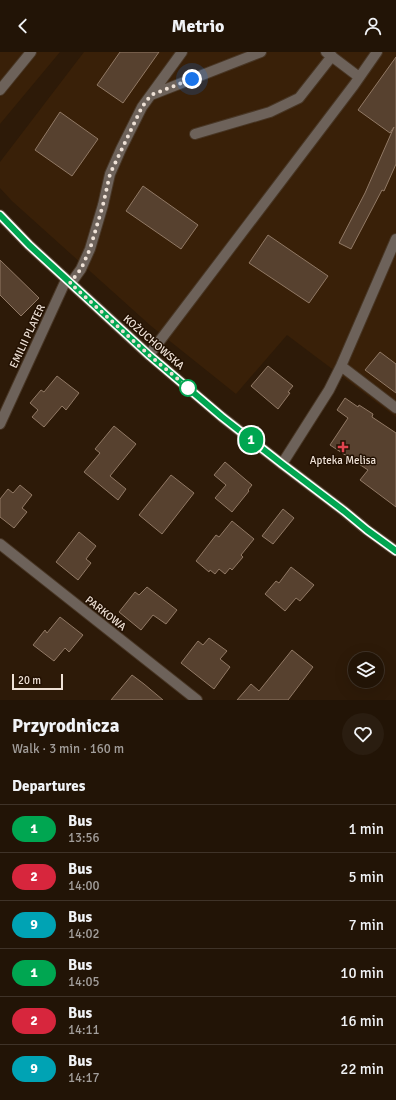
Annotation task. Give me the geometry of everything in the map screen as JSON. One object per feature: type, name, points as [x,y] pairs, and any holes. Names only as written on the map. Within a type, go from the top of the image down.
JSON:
[{"type":"main road","name":"KOŻUCHOWSKA","points":[[0,215],[29,245],[149,355],[222,417],[396,551]]},
{"type":"street","points":[[0,90],[31,52]]},
{"type":"street","name":"EMILII PLATER","points":[[0,424],[68,281],[81,269],[90,249],[103,205],[110,174],[142,107],[182,52]]},
{"type":"street","points":[[151,95],[262,52]]},
{"type":"street","points":[[149,355],[360,77],[377,52]]},
{"type":"street","points":[[195,134],[270,112],[299,98],[329,54],[360,77]]},
{"type":"street","points":[[282,464],[329,390],[341,366],[396,239]]},
{"type":"street","points":[[341,366],[396,408]]},
{"type":"street","name":"PARKOWA","points":[[0,544],[197,700]]},
{"type":"shaded area","points":[[0,52],[60,52],[0,124]]},
{"type":"shaded area","points":[[84,52],[396,52],[396,417],[287,335],[236,394],[151,326],[12,201],[0,188],[0,162]]},
{"type":"building","points":[[120,52],[159,52],[123,103],[97,85]]},
{"type":"building","points":[[396,57],[396,164],[384,191],[382,190],[351,249],[339,243],[365,193],[394,127],[390,133],[358,110]]},
{"type":"building","points":[[60,112],[98,139],[72,176],[35,150]]},
{"type":"building","points":[[143,186],[198,225],[181,249],[126,211]]},
{"type":"building","points":[[268,235],[328,276],[309,303],[249,263]]},
{"type":"building","points":[[0,260],[39,298],[21,316],[0,295]]},
{"type":"building","points":[[380,352],[396,364],[396,393],[365,370]]},
{"type":"building","points":[[268,366],[293,386],[288,392],[290,393],[278,409],[251,386]]},
{"type":"building","points":[[57,376],[79,393],[66,410],[62,406],[44,427],[32,417],[38,410],[30,403],[41,390],[44,392]]},
{"type":"building","points":[[345,398],[358,407],[359,405],[373,414],[372,417],[396,433],[396,507],[360,480],[368,470],[330,445],[348,418],[337,410]]},
{"type":"building","points":[[114,426],[136,444],[110,476],[126,489],[118,500],[84,472],[100,453],[95,449]]},
{"type":"building","points":[[225,462],[252,485],[232,512],[215,498],[226,485],[214,475]]},
{"type":"building","points":[[171,475],[194,493],[162,534],[139,515]]},
{"type":"building","points":[[20,485],[32,495],[22,508],[27,512],[14,528],[0,517],[0,499],[8,489],[13,493]]},
{"type":"building","points":[[283,509],[294,518],[273,544],[262,536]]},
{"type":"building","points":[[232,521],[254,539],[241,555],[243,557],[232,570],[230,568],[225,574],[219,569],[215,574],[210,570],[209,572],[196,561],[216,535],[219,537]]},
{"type":"building","points":[[79,532],[96,546],[86,559],[91,563],[78,580],[56,562]]},
{"type":"building","points":[[291,567],[314,585],[300,601],[296,598],[285,611],[265,594],[276,581],[279,583]]},
{"type":"building","points":[[147,587],[177,610],[166,624],[153,615],[141,630],[119,612],[135,592],[139,595]]},
{"type":"building","points":[[60,617],[83,635],[69,652],[65,648],[54,661],[33,645],[45,630],[47,633]]},
{"type":"building","points":[[209,638],[227,651],[220,659],[230,667],[214,689],[181,663],[198,641],[203,645]]},
{"type":"building","points":[[292,650],[313,667],[288,700],[237,700],[251,684],[259,691]]},
{"type":"building","points":[[132,675],[144,684],[163,700],[111,700]]},
{"type":"bus line","name":"1","points":[[0,215],[29,245],[149,355],[222,417],[396,551]]},
{"type":"place","name":"Apteka Melisa","points":[[343,447]]},
{"type":"route","points":[[188,388],[191,390],[149,355],[70,283],[81,269],[90,249],[103,205],[110,174],[142,107],[151,95],[192,79]]}]
